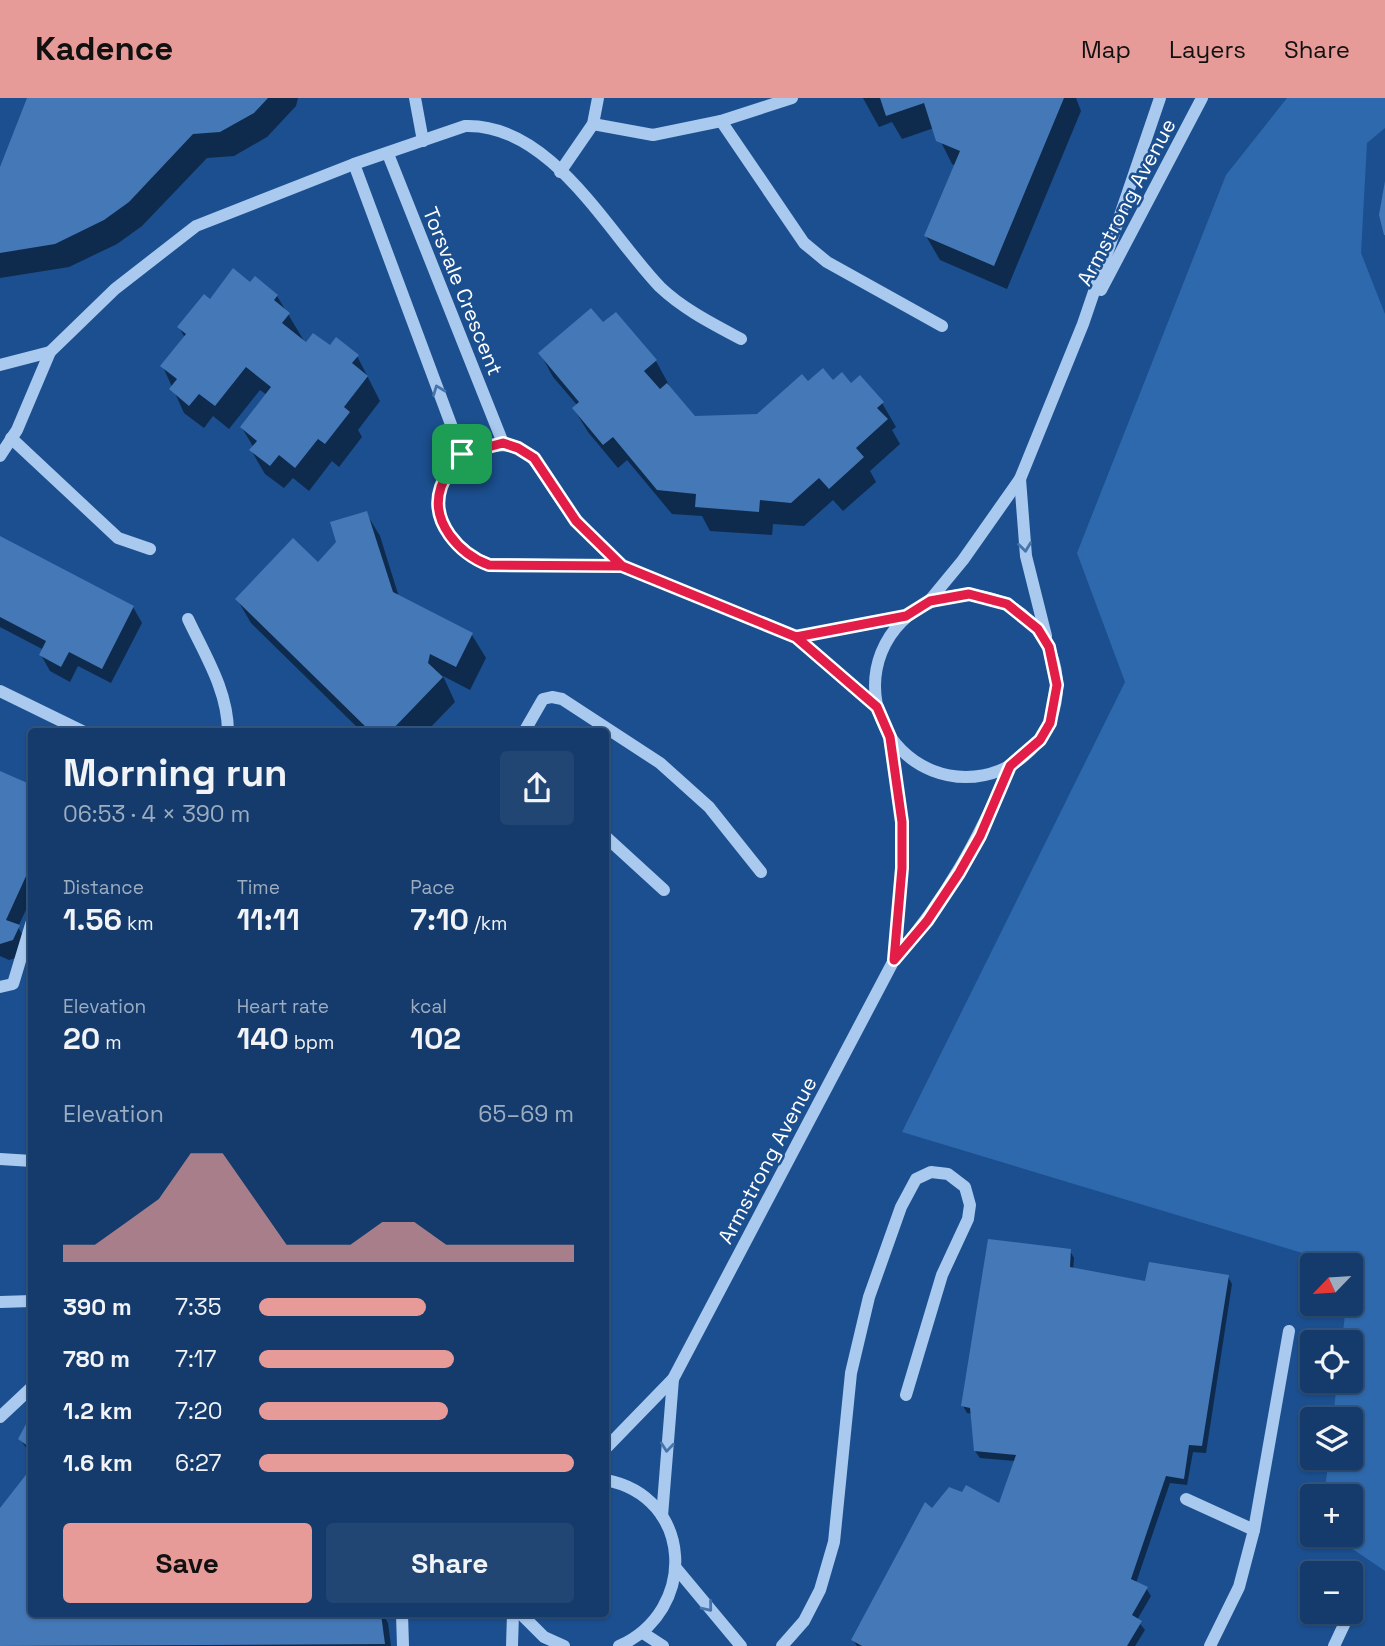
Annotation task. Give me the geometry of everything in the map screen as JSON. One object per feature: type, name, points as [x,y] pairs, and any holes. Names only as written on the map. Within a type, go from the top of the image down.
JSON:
[{"type":"street","points":[[415,98],[423,141]]},
{"type":"street","points":[[560,172],[593,124],[598,98]]},
{"type":"street","points":[[593,124],[653,135],[721,121],[792,98]]},
{"type":"street","name":"Armstrong Avenue","points":[[894,960],[902,868],[902,822],[890,737],[877,707],[874,687],[879,657],[892,631],[906,616],[930,601],[963,560],[1020,478],[1083,324],[1160,98]]},
{"type":"street","name":"Armstrong Avenue","points":[[1083,324],[1202,98]]},
{"type":"street","points":[[721,121],[804,243],[827,262],[942,326]]},
{"type":"street","points":[[0,456],[11,438],[50,352],[115,289],[196,226],[354,164],[465,126],[493,127],[520,141],[574,183],[662,288],[695,313],[741,339]]},
{"type":"street","name":"Torsvale Crescent","points":[[388,154],[503,443]]},
{"type":"street","points":[[354,164],[462,454]]},
{"type":"street","points":[[0,365],[50,352]]},
{"type":"street","points":[[11,438],[118,538],[150,549]]},
{"type":"street","points":[[622,566],[576,521],[534,458],[503,443],[462,454],[440,489],[439,505],[451,538],[473,559],[489,565],[622,566],[796,637],[877,707]]},
{"type":"street","name":"Armstrong Avenue","points":[[890,737],[911,758],[936,772],[974,777],[1010,766],[1040,740],[1050,723],[1057,685],[1026,556],[1020,478]]},
{"type":"street","name":"Armstrong Avenue","points":[[930,601],[969,594],[1007,604],[1038,629],[1049,647]]},
{"type":"street","points":[[796,637],[906,616]]},
{"type":"street","points":[[188,619],[218,684],[225,704],[228,728]]},
{"type":"street","points":[[0,691],[76,728]]},
{"type":"street","points":[[526,728],[543,699],[552,697],[562,699],[606,728]]},
{"type":"street","points":[[609,730],[660,763],[709,807],[761,872]]},
{"type":"street","name":"Armstrong Avenue","points":[[609,1445],[673,1379],[894,960],[927,921],[959,873],[980,836],[1010,766]]},
{"type":"street","points":[[609,839],[664,890]]},
{"type":"street","points":[[0,987],[13,984],[28,934]]},
{"type":"street","points":[[0,1159],[28,1161]]},
{"type":"street","points":[[782,1646],[804,1621],[814,1601],[834,1542],[851,1373],[869,1297],[901,1207],[916,1179],[931,1172],[948,1174],[965,1186],[970,1205],[968,1219],[942,1275],[906,1395]]},
{"type":"street","points":[[0,1302],[28,1301]]},
{"type":"street","points":[[1210,1646],[1239,1587],[1254,1530],[1289,1331]]},
{"type":"street","name":"Armstrong Avenue","points":[[662,1517],[673,1379]]},
{"type":"street","points":[[0,1417],[28,1391]]},
{"type":"street","name":"Armstrong Avenue","points":[[609,1481],[620,1483],[644,1497],[662,1517],[673,1541],[676,1568],[672,1593],[660,1615],[643,1633],[618,1646]]},
{"type":"street","points":[[1186,1499],[1254,1530]]},
{"type":"street","points":[[676,1568],[741,1646]]},
{"type":"street","points":[[402,1617],[403,1646]]},
{"type":"street","points":[[512,1646],[513,1617]]},
{"type":"street","points":[[524,1617],[544,1637],[564,1646]]},
{"type":"street","points":[[1335,1646],[1344,1624]]},
{"type":"street","points":[[643,1633],[663,1646]]},
{"type":"shaded area","points":[[1287,98],[1385,98],[1385,128],[1367,143],[1361,253],[1385,314],[1385,1571],[1350,1547],[1363,1547],[1363,1484],[1326,1484],[1327,1470],[1363,1470],[1363,1407],[1334,1407],[1336,1393],[1363,1393],[1363,1330],[1343,1330],[1345,1316],[1363,1316],[1363,1253],[1302,1253],[902,1132],[1125,682],[1077,553],[1226,175]]},
{"type":"building","points":[[27,98],[268,98],[254,113],[220,132],[193,134],[129,202],[104,220],[55,244],[0,253],[0,167]]},
{"type":"building","points":[[880,98],[1064,98],[994,266],[924,236],[960,151],[936,141],[924,103],[886,116]]},
{"type":"building","points":[[1385,181],[1385,235],[1384,235],[1379,215]]},
{"type":"building","points":[[233,268],[250,282],[255,276],[278,295],[274,300],[290,313],[282,323],[306,342],[313,333],[330,345],[336,337],[359,355],[352,363],[368,376],[344,407],[350,412],[325,444],[318,439],[295,468],[279,455],[270,466],[249,450],[257,441],[240,427],[271,387],[246,367],[215,406],[199,394],[189,406],[169,389],[177,379],[160,366],[186,334],[177,327],[204,294],[210,299]]},
{"type":"building","points":[[591,308],[603,322],[616,312],[657,360],[644,371],[660,389],[667,383],[695,416],[757,414],[802,374],[808,381],[823,368],[833,380],[842,372],[851,383],[860,375],[884,402],[877,408],[888,419],[856,448],[864,457],[829,489],[819,478],[791,503],[760,500],[759,512],[695,507],[696,494],[657,490],[613,437],[603,445],[572,408],[579,402],[538,353]]},
{"type":"building","points":[[367,511],[393,592],[473,633],[456,667],[430,654],[428,663],[443,677],[394,728],[367,728],[235,599],[293,538],[318,562],[336,542],[330,522]]},
{"type":"building","points":[[0,536],[134,606],[102,669],[69,652],[61,667],[39,655],[46,641],[0,617]]},
{"type":"building","points":[[0,771],[28,783],[28,872],[6,920],[20,925],[13,940],[0,944]]},
{"type":"building","points":[[988,1239],[1071,1249],[1070,1267],[1145,1281],[1149,1262],[1229,1275],[1202,1446],[1189,1445],[1184,1479],[1166,1476],[1131,1579],[1148,1587],[1132,1615],[1142,1621],[1127,1646],[862,1646],[851,1640],[925,1502],[932,1508],[949,1487],[962,1492],[966,1485],[999,1503],[1016,1455],[974,1451],[970,1408],[961,1406]]},
{"type":"building","points":[[28,1420],[28,1446],[18,1439]]},
{"type":"building","points":[[28,1472],[28,1617],[381,1617],[385,1644],[0,1646],[0,1508]]},
{"type":"route","points":[[462,454],[440,489],[439,505],[442,520],[451,538],[473,559],[489,565],[622,566],[796,637],[854,690],[877,707],[890,737],[902,822],[902,868],[894,960],[927,921],[959,873],[980,836],[1010,766],[1027,754],[1050,723],[1056,705],[1055,666],[1049,647],[1038,629],[1024,615],[1007,604],[989,597],[969,594],[949,595],[930,601],[906,616],[796,637],[709,601],[622,566],[576,521],[534,458],[518,448],[503,443],[462,454]]}]
